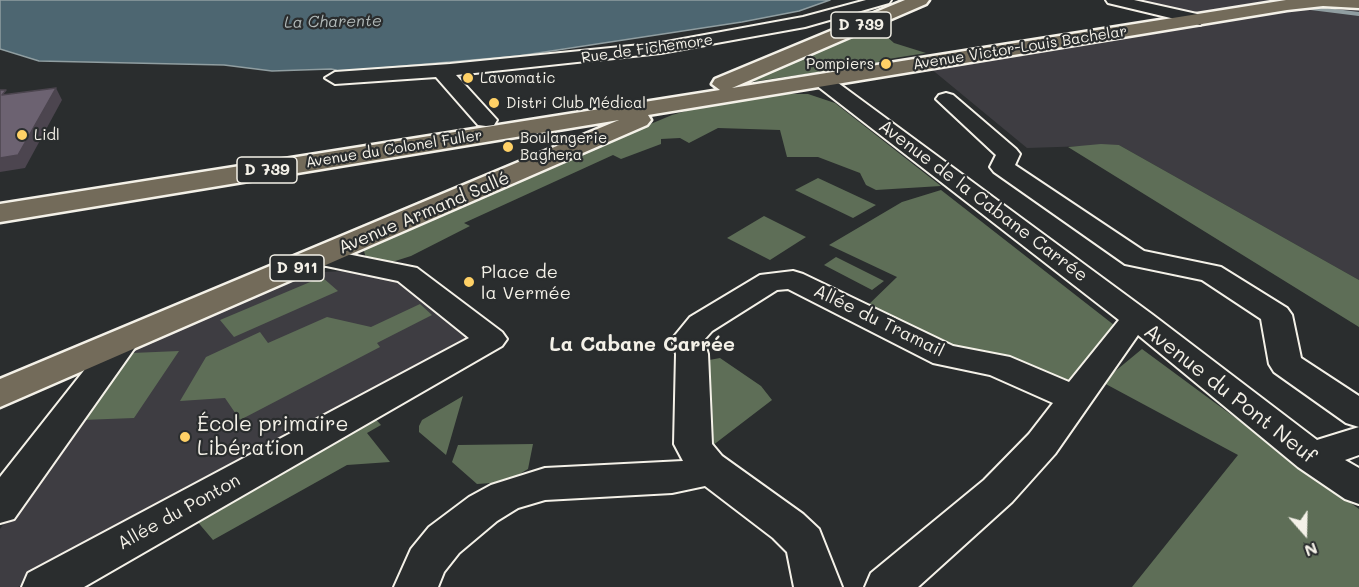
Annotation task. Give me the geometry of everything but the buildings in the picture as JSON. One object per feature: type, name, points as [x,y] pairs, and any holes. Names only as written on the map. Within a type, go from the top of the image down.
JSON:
[{"type":"main road","name":"D 739","points":[[682,102],[920,0]]},
{"type":"main road","name":"Avenue Victor-Louis Bachelar","points":[[682,102],[1296,4],[1359,3]]},
{"type":"main road","name":"D 739","points":[[534,125],[568,114],[691,86],[803,50]]},
{"type":"main road","points":[[779,60],[783,70],[789,73],[823,81]]},
{"type":"main road","name":"Avenue du Colonel Fuller","points":[[0,213],[682,102]]},
{"type":"main road","name":"Avenue Armand Sallé","points":[[0,394],[682,102]]},
{"type":"main road","points":[[567,120],[586,128],[594,140]]},
{"type":"street","name":"Rue de Fichemore","points":[[335,78],[450,70],[661,48],[805,22],[883,0]]},
{"type":"street","points":[[1114,0],[1200,20]]},
{"type":"street","points":[[450,70],[445,76],[486,120]]},
{"type":"street","name":"Avenue de la Cabane Carrée","points":[[823,81],[1142,322]]},
{"type":"street","points":[[946,99],[1008,154],[1002,168],[1135,258],[1211,273],[1276,315],[1286,364],[1359,414]]},
{"type":"street","points":[[1016,227],[1072,215]]},
{"type":"street","name":"Allée du Ponton","points":[[44,587],[491,339],[407,274],[322,257]]},
{"type":"street","name":"Allée du Tramail","points":[[708,467],[693,444],[692,354],[688,339],[700,324],[770,281],[793,280],[945,355],[998,365],[1076,399]]},
{"type":"street","name":"Avenue du Pont Neuf","points":[[887,587],[998,491],[1042,444],[1127,328],[1142,322],[1311,457],[1359,488]]},
{"type":"street","points":[[0,507],[123,342]]},
{"type":"street","points":[[1311,457],[1359,441]]},
{"type":"street","points":[[416,587],[426,562],[444,540],[483,509],[505,496],[545,484],[672,478],[691,475],[708,467],[788,526],[804,542],[811,560],[812,585]]},
{"type":"shaded area","points":[[1104,0],[1359,0],[1359,280],[1119,145],[1027,148],[930,68],[1203,22]]},
{"type":"shaded area","name":"École primaire Libération","points":[[388,269],[491,339],[18,587],[0,587],[0,529],[132,346],[288,283],[323,272]]},
{"type":"green space","points":[[875,26],[894,43],[926,53],[882,60],[875,64],[743,83]]},
{"type":"green space","points":[[787,94],[808,94],[835,103],[941,186],[876,190],[866,185],[860,173],[818,157],[787,157],[780,130],[718,128],[689,143],[680,138],[661,139],[661,144],[621,159],[613,155],[464,223],[470,226],[411,256],[389,263],[367,261],[362,245],[672,115],[700,107]]},
{"type":"green space","points":[[1119,145],[1359,280],[1359,327],[1068,147]]},
{"type":"green space","points":[[818,178],[876,205],[853,218],[795,190]]},
{"type":"green space","points":[[941,190],[1114,325],[1071,382],[1053,381],[948,350],[865,308],[897,277],[829,245],[902,202]]},
{"type":"green space","points":[[764,216],[806,237],[770,260],[727,238]]},
{"type":"green space","points":[[836,257],[884,281],[872,290],[824,265]]},
{"type":"green space","points":[[322,277],[338,291],[234,337],[220,320]]},
{"type":"green space","points":[[420,304],[432,315],[377,343],[380,347],[240,420],[225,398],[180,401],[206,357],[260,332],[268,343],[327,317],[371,327]]},
{"type":"green space","points":[[1142,349],[1359,509],[1359,587],[1132,587],[1238,455],[1102,382]]},
{"type":"green space","points":[[179,351],[134,418],[82,420],[132,353]]},
{"type":"green space","points":[[720,358],[761,386],[772,400],[708,449],[704,361]]},
{"type":"green space","points":[[463,396],[446,455],[419,432],[419,426],[422,420]]},
{"type":"green space","points":[[370,413],[381,425],[367,433],[390,462],[347,465],[213,540],[190,513]]},
{"type":"green space","points":[[533,444],[528,469],[506,482],[477,484],[452,462],[458,445]]},
{"type":"water","name":"La Charente","points":[[0,0],[830,0],[799,11],[742,22],[518,56],[335,72],[336,70],[331,69],[272,71],[224,65],[39,61],[0,49]]},
{"type":"waterway","points":[[1303,7],[1359,14]]},
{"type":"place","name":"Pompiers","points":[[886,64]]},
{"type":"place","name":"Lavomatic","points":[[468,78]]},
{"type":"place","name":"Distri Club Médical","points":[[494,103]]},
{"type":"place","name":"Lidl","points":[[22,135]]},
{"type":"place","name":"Boulangerie Baghera","points":[[508,147]]},
{"type":"place","name":"Place de la Vermée","points":[[469,282]]},
{"type":"place","name":"École primaire Libération","points":[[185,437]]},
{"type":"district","name":"La Cabane Carrée","points":[[642,345]]}]
